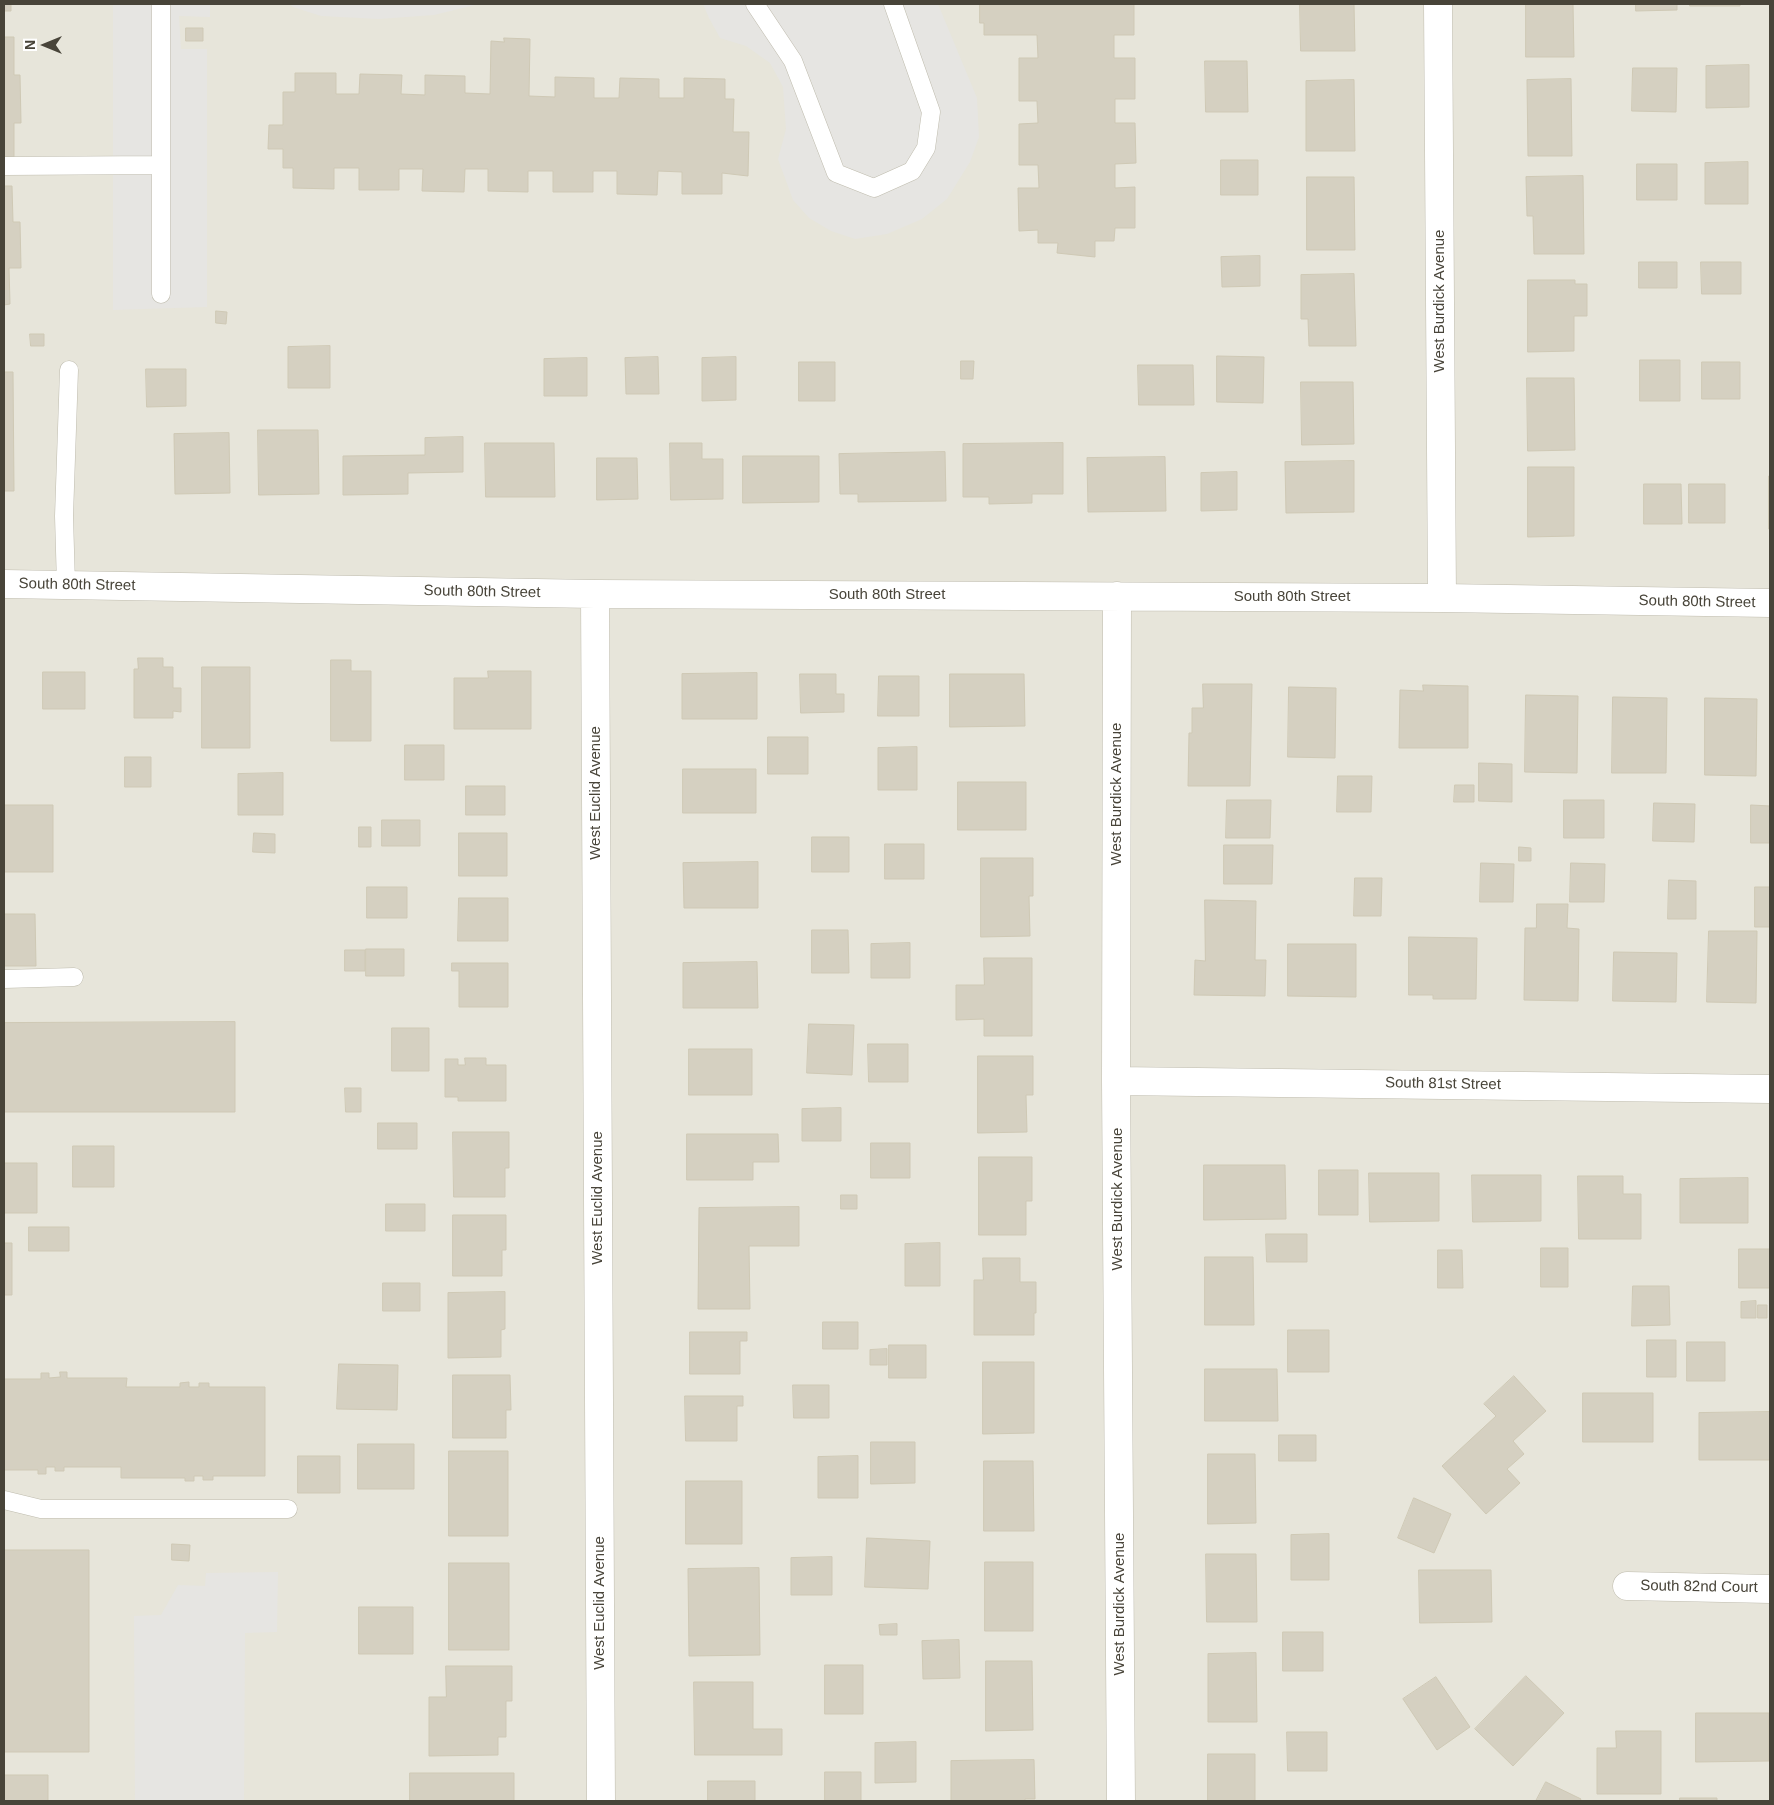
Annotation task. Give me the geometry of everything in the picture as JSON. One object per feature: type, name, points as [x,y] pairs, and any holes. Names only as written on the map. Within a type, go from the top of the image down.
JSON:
[{"type":"street","name":"West Burdick Avenue","points":[[1438,4],[1442,598]]},
{"type":"street","name":"South 80th Street","points":[[4,584],[595,594],[1442,598],[1770,603]]},
{"type":"street","name":"West Euclid Avenue","points":[[595,594],[601,1801]]},
{"type":"street","name":"West Burdick Avenue","points":[[1117,596],[1116,1081],[1121,1801]]},
{"type":"street","name":"South 81st Street","points":[[1116,1081],[1770,1089]]},
{"type":"street","name":"South 82nd Court","points":[[1627,1586],[1770,1589]]},
{"type":"lane","points":[[161,294],[162,4]]},
{"type":"lane","points":[[755,4],[794,61],[836,172],[874,188],[912,171],[926,148],[931,112],[893,4]]},
{"type":"lane","points":[[4,166],[161,165]]},
{"type":"lane","points":[[66,585],[64,516],[69,370]]},
{"type":"lane","points":[[4,979],[74,977]]},
{"type":"lane","points":[[4,1500],[41,1508],[288,1508]]},
{"type":"shaded area","points":[[4,4],[1770,4],[1770,1801],[4,1801]]},
{"type":"shaded area","points":[[113,4],[210,4],[210,17],[179,16],[181,49],[207,49],[207,307],[113,310]]},
{"type":"shaded area","points":[[289,4],[479,4],[434,15],[379,19],[321,16]]},
{"type":"shaded area","points":[[703,4],[938,4],[977,98],[979,137],[970,162],[947,199],[922,219],[887,234],[855,239],[831,231],[809,218],[793,200],[778,159],[786,129],[783,87],[770,63],[746,46],[720,38]]},
{"type":"shaded area","points":[[278,1572],[277,1632],[245,1633],[244,1801],[135,1801],[134,1616],[161,1615],[178,1585],[205,1586],[206,1573]]},
{"type":"building","points":[[4,4],[11,4],[11,11],[4,11]]},
{"type":"building","points":[[980,4],[1134,4],[1134,35],[1114,35],[1114,58],[1135,58],[1135,99],[1115,99],[1115,123],[1135,123],[1136,163],[1115,164],[1115,188],[1135,187],[1135,228],[1115,228],[1114,241],[1095,241],[1095,257],[1057,253],[1058,243],[1038,243],[1038,230],[1019,231],[1018,188],[1039,188],[1038,165],[1019,165],[1019,124],[1038,123],[1037,101],[1019,101],[1019,58],[1038,58],[1037,35],[984,35],[984,23],[980,23]]},
{"type":"building","points":[[1300,4],[1354,4],[1355,51],[1301,51]]},
{"type":"building","points":[[1526,4],[1573,4],[1574,57],[1526,57]]},
{"type":"building","points":[[1636,4],[1677,4],[1677,10],[1636,11]]},
{"type":"building","points":[[1690,4],[1740,4],[1740,6],[1690,6]]},
{"type":"building","points":[[186,28],[203,28],[203,41],[186,41]]},
{"type":"building","points":[[4,37],[14,37],[14,75],[20,75],[21,123],[14,123],[14,157],[4,157]]},
{"type":"building","points":[[504,38],[530,39],[529,96],[555,97],[555,77],[594,78],[594,98],[619,98],[620,78],[659,79],[659,98],[684,98],[684,78],[725,79],[725,99],[734,99],[733,132],[749,132],[748,176],[722,173],[722,194],[682,194],[682,172],[658,171],[657,195],[617,194],[617,171],[593,171],[593,192],[553,192],[553,171],[528,171],[528,192],[488,191],[488,169],[465,169],[464,192],[422,191],[423,169],[399,169],[399,190],[359,190],[359,168],[334,168],[334,189],[293,188],[293,168],[283,168],[283,149],[268,149],[269,125],[283,125],[283,92],[295,92],[295,73],[336,73],[336,94],[359,94],[360,74],[402,75],[401,94],[425,95],[425,75],[465,76],[465,93],[490,94],[491,41],[504,42]]},
{"type":"building","points":[[1205,61],[1247,61],[1248,112],[1206,112]]},
{"type":"building","points":[[1749,65],[1749,107],[1706,108],[1706,66]]},
{"type":"building","points":[[1633,68],[1677,68],[1676,112],[1632,111]]},
{"type":"building","points":[[1571,79],[1572,156],[1528,156],[1527,80]]},
{"type":"building","points":[[1354,80],[1355,151],[1306,151],[1306,81]]},
{"type":"building","points":[[1221,160],[1258,160],[1258,195],[1221,195]]},
{"type":"building","points":[[1748,162],[1748,204],[1705,204],[1705,163]]},
{"type":"building","points":[[1637,164],[1677,164],[1677,200],[1637,200]]},
{"type":"building","points":[[1583,176],[1584,254],[1534,254],[1533,216],[1527,216],[1526,177]]},
{"type":"building","points":[[1307,177],[1354,177],[1355,250],[1307,250]]},
{"type":"building","points":[[4,186],[12,186],[13,222],[20,222],[21,268],[9,268],[10,304],[4,305]]},
{"type":"building","points":[[1260,256],[1260,286],[1222,287],[1221,257]]},
{"type":"building","points":[[1639,262],[1677,262],[1677,288],[1639,288]]},
{"type":"building","points":[[1701,262],[1741,262],[1741,294],[1702,294]]},
{"type":"building","points":[[1354,274],[1356,346],[1309,346],[1308,319],[1301,319],[1301,275]]},
{"type":"building","points":[[1528,280],[1575,280],[1575,284],[1587,284],[1587,316],[1574,316],[1574,351],[1528,352]]},
{"type":"building","points":[[216,311],[227,312],[226,324],[216,323]]},
{"type":"building","points":[[30,334],[44,334],[44,346],[31,346]]},
{"type":"building","points":[[330,346],[330,388],[288,388],[288,347]]},
{"type":"building","points":[[1217,356],[1264,357],[1263,403],[1217,402]]},
{"type":"building","points":[[658,357],[659,394],[626,394],[625,358]]},
{"type":"building","points":[[736,357],[736,400],[702,401],[702,358]]},
{"type":"building","points":[[587,358],[587,396],[544,396],[544,359]]},
{"type":"building","points":[[1640,360],[1680,360],[1680,401],[1640,401]]},
{"type":"building","points":[[961,361],[974,361],[973,379],[961,379]]},
{"type":"building","points":[[799,362],[835,362],[835,401],[799,401]]},
{"type":"building","points":[[1702,362],[1740,362],[1740,399],[1702,399]]},
{"type":"building","points":[[1138,365],[1193,365],[1194,405],[1139,405]]},
{"type":"building","points":[[146,369],[186,369],[186,406],[147,407]]},
{"type":"building","points":[[4,372],[13,372],[14,491],[4,491]]},
{"type":"building","points":[[1527,378],[1574,378],[1575,450],[1528,451]]},
{"type":"building","points":[[1301,382],[1353,382],[1354,444],[1302,445]]},
{"type":"building","points":[[258,430],[318,430],[319,494],[259,495]]},
{"type":"building","points":[[229,433],[230,493],[175,494],[174,434]]},
{"type":"building","points":[[463,437],[463,472],[408,473],[408,494],[343,495],[343,456],[425,455],[425,438]]},
{"type":"building","points":[[485,443],[554,443],[555,497],[486,497]]},
{"type":"building","points":[[670,443],[702,443],[702,459],[723,459],[723,499],[671,500]]},
{"type":"building","points":[[1063,443],[1063,494],[1032,494],[1032,503],[989,504],[989,497],[963,497],[963,444]]},
{"type":"building","points":[[945,452],[946,501],[858,502],[858,494],[840,494],[839,454]]},
{"type":"building","points":[[743,456],[819,456],[819,502],[743,503]]},
{"type":"building","points":[[1165,457],[1166,511],[1088,512],[1087,458]]},
{"type":"building","points":[[597,458],[637,458],[638,499],[597,500]]},
{"type":"building","points":[[1354,461],[1354,512],[1286,513],[1285,462]]},
{"type":"building","points":[[1528,467],[1574,467],[1574,536],[1528,537]]},
{"type":"building","points":[[1237,472],[1237,510],[1201,511],[1201,473]]},
{"type":"building","points":[[1770,476],[1770,529],[1769,529]]},
{"type":"building","points":[[1644,484],[1681,484],[1682,524],[1644,524]]},
{"type":"building","points":[[1689,484],[1725,484],[1725,523],[1689,523]]},
{"type":"building","points":[[138,658],[163,658],[163,667],[173,667],[173,688],[181,688],[181,712],[173,711],[173,718],[134,718],[134,669],[138,669]]},
{"type":"building","points":[[331,660],[351,660],[351,671],[371,671],[371,741],[331,741]]},
{"type":"building","points":[[202,667],[250,667],[250,748],[202,748]]},
{"type":"building","points":[[488,671],[531,671],[531,729],[454,729],[454,678],[488,678]]},
{"type":"building","points":[[43,672],[85,672],[85,709],[43,709]]},
{"type":"building","points":[[757,673],[757,719],[682,719],[682,674]]},
{"type":"building","points":[[800,674],[836,674],[836,694],[844,694],[844,712],[801,713]]},
{"type":"building","points":[[950,674],[1024,674],[1025,726],[950,727]]},
{"type":"building","points":[[879,676],[919,676],[919,716],[878,716]]},
{"type":"building","points":[[1203,684],[1252,684],[1250,786],[1188,786],[1189,733],[1192,733],[1192,708],[1203,708]]},
{"type":"building","points":[[1423,685],[1468,686],[1468,748],[1399,748],[1400,690],[1423,691]]},
{"type":"building","points":[[1289,687],[1336,688],[1335,758],[1288,757]]},
{"type":"building","points":[[1526,695],[1578,696],[1577,773],[1525,772]]},
{"type":"building","points":[[1613,697],[1667,698],[1666,773],[1612,773]]},
{"type":"building","points":[[1705,698],[1757,699],[1756,776],[1705,775]]},
{"type":"building","points":[[768,737],[808,737],[808,774],[768,774]]},
{"type":"building","points":[[405,745],[444,745],[444,780],[405,780]]},
{"type":"building","points":[[917,747],[917,790],[878,790],[878,748]]},
{"type":"building","points":[[125,757],[151,757],[151,787],[125,787]]},
{"type":"building","points":[[1479,763],[1512,764],[1512,802],[1479,801]]},
{"type":"building","points":[[683,769],[756,769],[756,813],[683,813]]},
{"type":"building","points":[[283,773],[283,815],[238,815],[238,774]]},
{"type":"building","points":[[1338,776],[1372,776],[1371,812],[1337,812]]},
{"type":"building","points":[[958,782],[1026,782],[1026,830],[958,830]]},
{"type":"building","points":[[1455,785],[1474,785],[1474,802],[1454,802]]},
{"type":"building","points":[[466,786],[505,786],[505,815],[466,815]]},
{"type":"building","points":[[1227,800],[1271,800],[1270,838],[1226,838]]},
{"type":"building","points":[[1564,800],[1604,800],[1604,838],[1564,838]]},
{"type":"building","points":[[1654,803],[1695,804],[1694,842],[1653,841]]},
{"type":"building","points":[[4,805],[53,805],[53,872],[4,872]]},
{"type":"building","points":[[1751,805],[1770,806],[1770,843],[1751,843]]},
{"type":"building","points":[[382,820],[420,820],[420,846],[382,846]]},
{"type":"building","points":[[359,827],[371,827],[371,847],[359,847]]},
{"type":"building","points":[[254,833],[275,834],[275,853],[253,852]]},
{"type":"building","points":[[459,833],[507,833],[507,876],[459,876]]},
{"type":"building","points":[[812,837],[849,837],[849,872],[812,872]]},
{"type":"building","points":[[885,844],[924,844],[924,879],[885,879]]},
{"type":"building","points":[[1224,845],[1273,845],[1272,884],[1224,884]]},
{"type":"building","points":[[1519,847],[1531,848],[1531,861],[1519,861]]},
{"type":"building","points":[[981,858],[1033,858],[1033,896],[1029,896],[1030,936],[981,937]]},
{"type":"building","points":[[758,862],[758,908],[684,908],[683,863]]},
{"type":"building","points":[[1481,863],[1514,864],[1513,902],[1480,902]]},
{"type":"building","points":[[1571,863],[1605,864],[1604,902],[1570,902]]},
{"type":"building","points":[[1355,878],[1382,878],[1381,916],[1354,916]]},
{"type":"building","points":[[1669,880],[1696,881],[1696,919],[1668,919]]},
{"type":"building","points":[[367,887],[407,887],[407,918],[367,918]]},
{"type":"building","points":[[1755,887],[1770,887],[1770,927],[1755,927]]},
{"type":"building","points":[[459,898],[508,898],[508,941],[458,941]]},
{"type":"building","points":[[1205,900],[1256,901],[1255,960],[1266,960],[1265,996],[1194,995],[1195,960],[1205,961]]},
{"type":"building","points":[[1537,904],[1568,904],[1567,928],[1579,929],[1578,1001],[1524,1000],[1525,928],[1536,928]]},
{"type":"building","points":[[4,914],[35,914],[36,966],[4,966]]},
{"type":"building","points":[[812,930],[848,930],[849,973],[812,973]]},
{"type":"building","points":[[1709,931],[1757,931],[1756,1003],[1707,1002]]},
{"type":"building","points":[[1409,937],[1477,938],[1476,999],[1433,999],[1433,995],[1409,995]]},
{"type":"building","points":[[910,943],[910,978],[871,978],[871,944]]},
{"type":"building","points":[[1288,944],[1356,944],[1356,997],[1288,996]]},
{"type":"building","points":[[366,949],[404,949],[404,976],[366,976]]},
{"type":"building","points":[[345,950],[365,950],[365,971],[345,971]]},
{"type":"building","points":[[1614,952],[1677,953],[1676,1002],[1613,1001]]},
{"type":"building","points":[[984,958],[1032,958],[1032,1036],[984,1036],[984,1019],[956,1020],[956,985],[984,985]]},
{"type":"building","points":[[757,962],[758,1008],[683,1008],[683,963]]},
{"type":"building","points":[[452,963],[508,963],[508,1007],[459,1007],[459,971],[452,971]]},
{"type":"building","points":[[235,1022],[235,1112],[4,1112],[4,1023]]},
{"type":"building","points":[[809,1024],[854,1025],[852,1075],[807,1073]]},
{"type":"building","points":[[392,1028],[429,1028],[429,1071],[392,1071]]},
{"type":"building","points":[[868,1044],[908,1044],[908,1082],[869,1082]]},
{"type":"building","points":[[689,1049],[752,1049],[752,1095],[689,1095]]},
{"type":"building","points":[[978,1056],[1033,1056],[1033,1095],[1026,1095],[1027,1132],[978,1133]]},
{"type":"building","points":[[465,1058],[486,1058],[486,1065],[506,1065],[506,1101],[458,1101],[458,1097],[445,1097],[445,1059],[458,1059],[458,1065],[465,1065]]},
{"type":"building","points":[[345,1088],[361,1088],[361,1112],[346,1112]]},
{"type":"building","points":[[841,1108],[841,1141],[802,1141],[802,1109]]},
{"type":"building","points":[[378,1123],[417,1123],[417,1149],[378,1149]]},
{"type":"building","points":[[453,1132],[509,1132],[509,1168],[505,1168],[505,1197],[454,1197]]},
{"type":"building","points":[[687,1134],[778,1134],[779,1162],[753,1162],[753,1180],[687,1180]]},
{"type":"building","points":[[871,1143],[910,1143],[910,1178],[871,1178]]},
{"type":"building","points":[[73,1146],[114,1146],[114,1187],[73,1187]]},
{"type":"building","points":[[979,1157],[1032,1157],[1032,1201],[1026,1201],[1026,1235],[979,1235]]},
{"type":"building","points":[[4,1163],[37,1163],[37,1213],[4,1213]]},
{"type":"building","points":[[1204,1165],[1285,1165],[1286,1219],[1204,1220]]},
{"type":"building","points":[[1319,1170],[1358,1170],[1358,1215],[1319,1215]]},
{"type":"building","points":[[1369,1173],[1439,1173],[1439,1221],[1370,1222]]},
{"type":"building","points":[[1472,1175],[1541,1175],[1541,1221],[1473,1222]]},
{"type":"building","points":[[1578,1176],[1623,1176],[1623,1194],[1641,1194],[1641,1239],[1579,1239]]},
{"type":"building","points":[[1748,1178],[1748,1223],[1680,1223],[1680,1179]]},
{"type":"building","points":[[841,1195],[857,1195],[857,1209],[841,1209]]},
{"type":"building","points":[[386,1204],[425,1204],[425,1231],[386,1231]]},
{"type":"building","points":[[799,1207],[799,1246],[749,1246],[750,1309],[698,1309],[699,1208]]},
{"type":"building","points":[[453,1215],[506,1215],[506,1250],[502,1250],[502,1276],[453,1276]]},
{"type":"building","points":[[29,1227],[69,1227],[69,1251],[29,1251]]},
{"type":"building","points":[[1266,1234],[1307,1234],[1307,1262],[1267,1262]]},
{"type":"building","points":[[4,1243],[12,1243],[12,1295],[4,1295]]},
{"type":"building","points":[[940,1243],[940,1286],[905,1286],[905,1244]]},
{"type":"building","points":[[1541,1248],[1568,1248],[1568,1287],[1541,1287]]},
{"type":"building","points":[[1739,1249],[1770,1249],[1770,1288],[1739,1288]]},
{"type":"building","points":[[1438,1250],[1462,1250],[1463,1288],[1438,1288]]},
{"type":"building","points":[[1205,1257],[1253,1257],[1254,1325],[1205,1325]]},
{"type":"building","points":[[983,1258],[1020,1258],[1020,1282],[1036,1282],[1034,1335],[974,1335],[974,1280],[983,1280]]},
{"type":"building","points":[[383,1283],[420,1283],[420,1311],[383,1311]]},
{"type":"building","points":[[1633,1286],[1669,1286],[1670,1325],[1632,1326]]},
{"type":"building","points":[[505,1292],[505,1329],[501,1330],[501,1357],[448,1358],[448,1293]]},
{"type":"building","points":[[1756,1301],[1756,1318],[1741,1318],[1741,1302]]},
{"type":"building","points":[[1758,1305],[1767,1305],[1767,1318],[1758,1318]]},
{"type":"building","points":[[823,1322],[858,1322],[858,1349],[823,1349]]},
{"type":"building","points":[[1288,1330],[1329,1330],[1329,1372],[1288,1372]]},
{"type":"building","points":[[690,1332],[747,1332],[747,1341],[740,1341],[740,1374],[690,1374]]},
{"type":"building","points":[[1647,1340],[1676,1340],[1676,1377],[1647,1377]]},
{"type":"building","points":[[1687,1342],[1725,1342],[1725,1381],[1687,1381]]},
{"type":"building","points":[[889,1345],[926,1345],[926,1378],[889,1378]]},
{"type":"building","points":[[887,1349],[887,1365],[870,1365],[870,1350]]},
{"type":"building","points":[[983,1362],[1034,1362],[1034,1433],[983,1434]]},
{"type":"building","points":[[339,1364],[398,1365],[397,1410],[337,1409]]},
{"type":"building","points":[[1205,1369],[1277,1369],[1278,1421],[1205,1421]]},
{"type":"building","points":[[60,1372],[67,1372],[67,1378],[127,1378],[126,1387],[180,1387],[180,1383],[189,1382],[189,1387],[199,1387],[199,1383],[209,1383],[209,1387],[265,1387],[265,1476],[213,1476],[213,1480],[203,1480],[203,1476],[194,1476],[194,1481],[185,1481],[185,1478],[121,1478],[121,1467],[64,1467],[64,1471],[55,1471],[55,1467],[46,1467],[46,1474],[38,1474],[38,1470],[4,1470],[4,1379],[41,1379],[41,1373],[49,1373],[49,1378],[60,1377]]},
{"type":"building","points":[[453,1375],[510,1375],[511,1410],[506,1410],[506,1438],[453,1438]]},
{"type":"building","points":[[1514,1376],[1546,1411],[1513,1441],[1524,1454],[1507,1469],[1520,1483],[1486,1514],[1442,1466],[1496,1416],[1484,1404]]},
{"type":"building","points":[[793,1385],[829,1385],[829,1418],[794,1418]]},
{"type":"building","points":[[1583,1393],[1653,1393],[1653,1442],[1583,1442]]},
{"type":"building","points":[[685,1396],[743,1396],[743,1406],[737,1406],[737,1441],[686,1441]]},
{"type":"building","points":[[1770,1412],[1770,1460],[1699,1460],[1699,1413]]},
{"type":"building","points":[[1279,1435],[1316,1435],[1316,1461],[1279,1461]]},
{"type":"building","points":[[871,1442],[915,1442],[915,1483],[871,1484]]},
{"type":"building","points":[[358,1444],[414,1444],[414,1489],[358,1489]]},
{"type":"building","points":[[449,1451],[508,1451],[508,1536],[449,1536]]},
{"type":"building","points":[[1208,1454],[1255,1454],[1256,1523],[1208,1524]]},
{"type":"building","points":[[298,1456],[340,1456],[340,1493],[298,1493]]},
{"type":"building","points":[[858,1456],[858,1498],[818,1498],[818,1457]]},
{"type":"building","points":[[984,1461],[1033,1461],[1034,1531],[984,1531]]},
{"type":"building","points":[[686,1481],[742,1481],[742,1544],[686,1544]]},
{"type":"building","points":[[1414,1498],[1451,1514],[1434,1553],[1398,1538]]},
{"type":"building","points":[[1329,1534],[1329,1580],[1291,1580],[1291,1535]]},
{"type":"building","points":[[867,1538],[930,1541],[928,1589],[865,1587]]},
{"type":"building","points":[[172,1544],[190,1545],[189,1561],[172,1560]]},
{"type":"building","points":[[4,1550],[89,1550],[89,1752],[4,1752]]},
{"type":"building","points":[[1206,1554],[1256,1554],[1257,1622],[1207,1622]]},
{"type":"building","points":[[832,1557],[832,1595],[791,1595],[791,1558]]},
{"type":"building","points":[[985,1562],[1033,1562],[1033,1631],[985,1631]]},
{"type":"building","points":[[449,1563],[509,1563],[509,1650],[449,1650]]},
{"type":"building","points":[[759,1568],[760,1655],[689,1656],[688,1569]]},
{"type":"building","points":[[1419,1570],[1491,1570],[1492,1622],[1420,1623]]},
{"type":"building","points":[[359,1607],[413,1607],[413,1654],[359,1654]]},
{"type":"building","points":[[897,1624],[897,1635],[880,1635],[879,1625]]},
{"type":"building","points":[[1283,1632],[1323,1632],[1323,1671],[1283,1671]]},
{"type":"building","points":[[959,1640],[960,1678],[923,1679],[922,1641]]},
{"type":"building","points":[[1256,1653],[1257,1722],[1208,1722],[1208,1654]]},
{"type":"building","points":[[986,1661],[1032,1661],[1033,1730],[986,1731]]},
{"type":"building","points":[[825,1665],[863,1665],[863,1714],[825,1714]]},
{"type":"building","points":[[446,1666],[512,1666],[512,1701],[506,1701],[506,1737],[498,1737],[498,1755],[429,1756],[429,1697],[446,1697]]},
{"type":"building","points":[[1526,1676],[1564,1713],[1513,1766],[1475,1729]]},
{"type":"building","points":[[1436,1677],[1470,1727],[1437,1750],[1403,1699]]},
{"type":"building","points":[[694,1682],[753,1682],[753,1729],[782,1729],[782,1755],[695,1755]]},
{"type":"building","points":[[1696,1713],[1769,1713],[1769,1761],[1696,1762]]},
{"type":"building","points":[[1616,1731],[1661,1731],[1661,1794],[1597,1794],[1597,1748],[1616,1748]]},
{"type":"building","points":[[1287,1732],[1327,1732],[1327,1771],[1288,1771]]},
{"type":"building","points":[[916,1742],[916,1782],[875,1783],[875,1743]]},
{"type":"building","points":[[1208,1754],[1255,1754],[1255,1801],[1208,1801]]},
{"type":"building","points":[[1034,1760],[1035,1799],[1025,1799],[1025,1801],[951,1801],[951,1761]]},
{"type":"building","points":[[825,1772],[861,1772],[861,1801],[825,1801]]},
{"type":"building","points":[[410,1773],[514,1773],[514,1801],[410,1801]]},
{"type":"building","points":[[4,1775],[48,1775],[48,1801],[4,1801]]},
{"type":"building","points":[[708,1781],[755,1781],[755,1801],[708,1801]]},
{"type":"building","points":[[1546,1782],[1581,1799],[1580,1801],[1536,1801]]},
{"type":"building","points":[[1680,1798],[1717,1798],[1717,1801],[1680,1801]]}]
